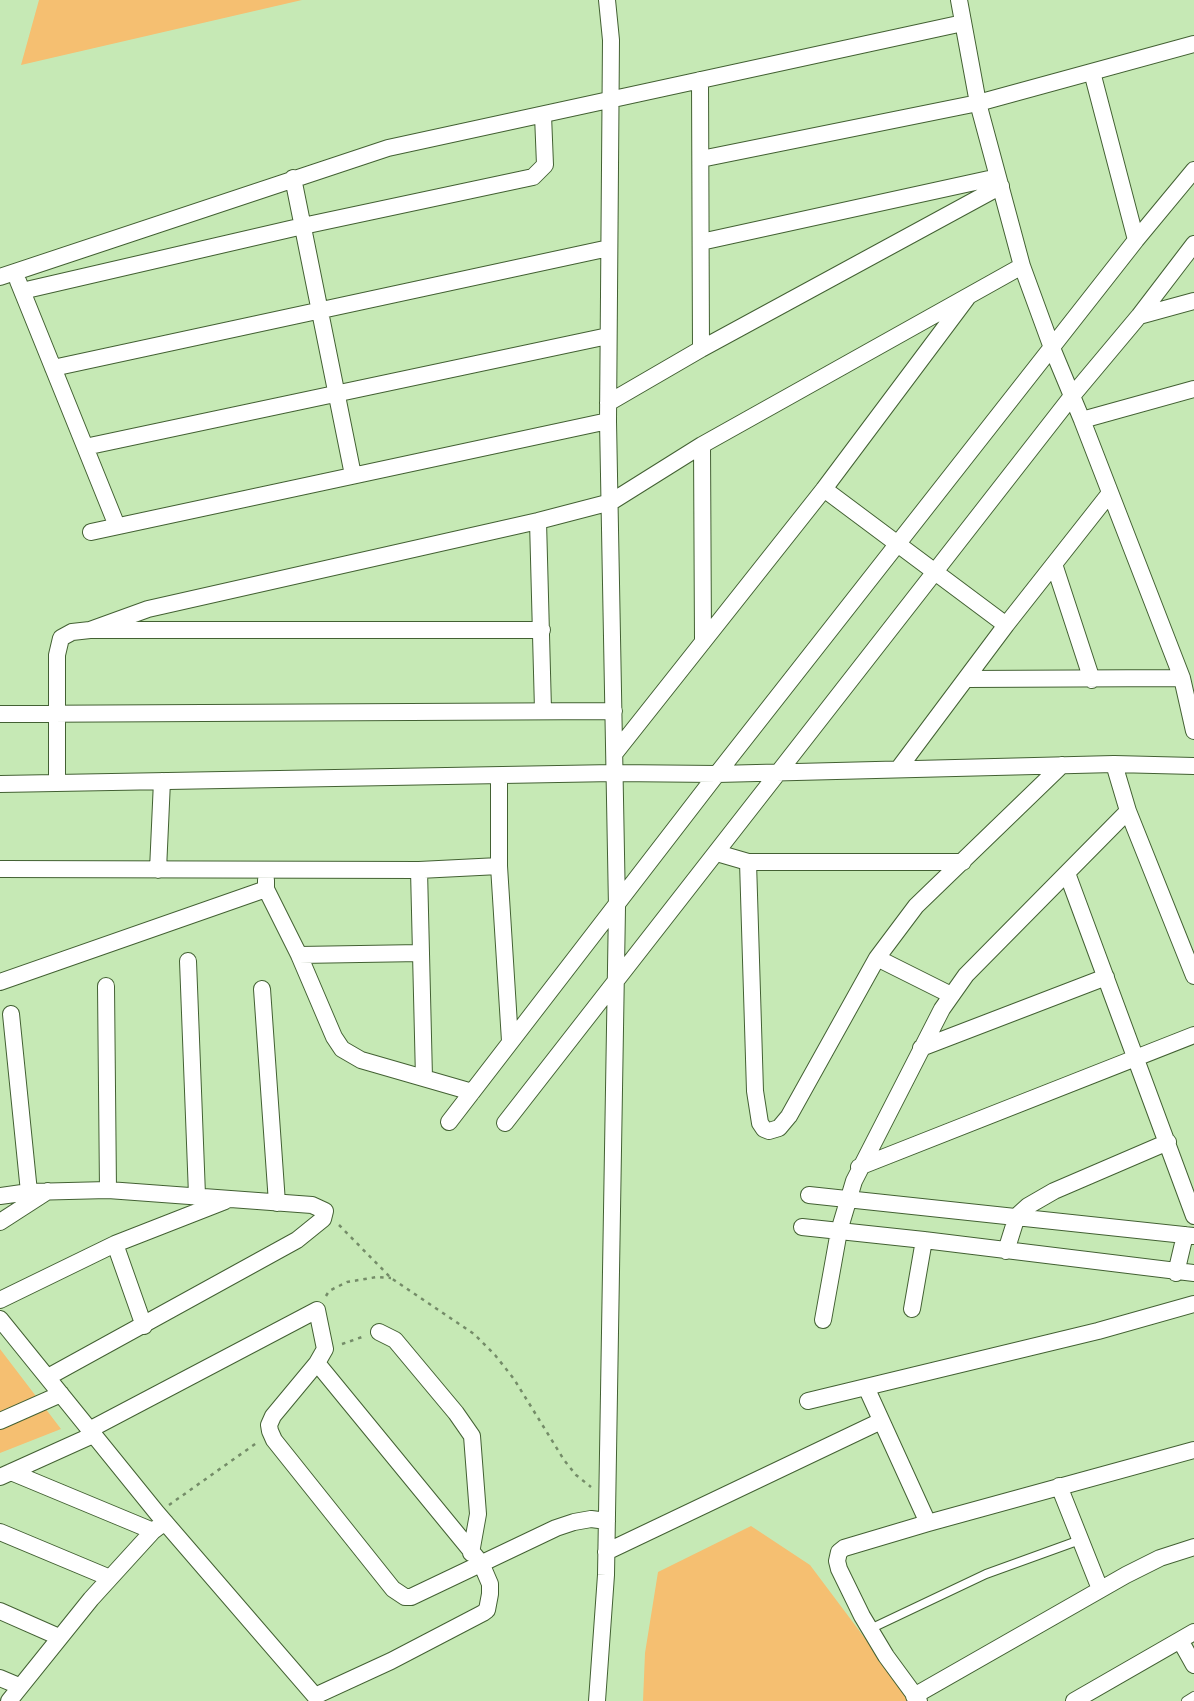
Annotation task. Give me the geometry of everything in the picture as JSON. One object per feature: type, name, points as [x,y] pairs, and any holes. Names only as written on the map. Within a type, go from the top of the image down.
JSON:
[{"type":"street","points":[[597,1701],[607,1521],[617,907],[608,421],[611,40],[607,0]]},
{"type":"street","points":[[959,0],[978,103],[1023,266],[1052,348],[1182,678],[1194,731]]},
{"type":"street","points":[[117,526],[22,291],[7,275],[388,148],[963,23]]},
{"type":"street","points":[[701,159],[978,103],[1194,44]]},
{"type":"street","points":[[1092,72],[1136,240]]},
{"type":"street","points":[[700,80],[701,349]]},
{"type":"street","points":[[22,291],[303,226],[533,177],[545,165],[543,115]]},
{"type":"street","points":[[449,1122],[717,774],[1136,240],[1194,170]]},
{"type":"street","points":[[293,178],[353,475]]},
{"type":"street","points":[[701,242],[999,182]]},
{"type":"street","points":[[608,403],[999,182]]},
{"type":"street","points":[[505,1123],[1072,396],[1139,316],[1194,244]]},
{"type":"street","points":[[95,245],[104,272]]},
{"type":"street","points":[[53,368],[609,248]]},
{"type":"street","points":[[90,630],[148,609],[611,502],[702,445],[970,293],[1023,266]]},
{"type":"street","points":[[615,753],[824,489],[970,293]]},
{"type":"street","points":[[1139,316],[1194,301]]},
{"type":"street","points":[[85,447],[608,336]]},
{"type":"street","points":[[1082,420],[1194,389]]},
{"type":"street","points":[[91,531],[608,421]]},
{"type":"street","points":[[702,445],[703,642]]},
{"type":"street","points":[[824,489],[1006,625]]},
{"type":"street","points":[[899,768],[1110,492]]},
{"type":"street","points":[[538,521],[543,710]]},
{"type":"street","points":[[1054,564],[1092,680]]},
{"type":"street","points":[[57,783],[59,641],[66,634],[90,630],[541,630]]},
{"type":"street","points":[[966,679],[1182,678]]},
{"type":"street","points":[[0,714],[614,711]]},
{"type":"street","points":[[0,784],[614,773],[717,774],[1114,764],[1194,766]]},
{"type":"street","points":[[1114,764],[1128,811],[1194,976]]},
{"type":"street","points":[[748,862],[755,1091],[757,1111],[764,1129],[774,1131],[789,1116],[877,958],[916,906],[1062,765]]},
{"type":"street","points":[[499,776],[499,866],[510,1041]]},
{"type":"street","points":[[158,870],[162,781]]},
{"type":"street","points":[[823,1320],[839,1231],[859,1167],[951,995],[966,975],[1128,811]]},
{"type":"street","points":[[717,853],[748,862],[963,862]]},
{"type":"street","points":[[0,869],[419,870],[499,866]]},
{"type":"street","points":[[265,870],[267,890],[299,955],[334,1037],[342,1049],[360,1060],[472,1092]]},
{"type":"street","points":[[419,870],[424,1078]]},
{"type":"street","points":[[1067,873],[1194,1216]]},
{"type":"street","points":[[0,982],[267,890]]},
{"type":"street","points":[[299,955],[421,953]]},
{"type":"street","points":[[877,958],[951,995]]},
{"type":"street","points":[[188,961],[197,1195]]},
{"type":"street","points":[[921,1048],[1106,977]]},
{"type":"street","points":[[106,986],[108,1190]]},
{"type":"street","points":[[262,989],[277,1203]]},
{"type":"street","points":[[12,1014],[29,1192]]},
{"type":"street","points":[[859,1167],[1194,1035]]},
{"type":"street","points":[[1006,1251],[1017,1216],[1028,1206],[1054,1191],[1168,1142]]},
{"type":"street","points":[[0,1196],[29,1192],[108,1190],[312,1205],[325,1211],[323,1219],[297,1240],[48,1377]]},
{"type":"street","points":[[0,1222],[48,1191]]},
{"type":"street","points":[[809,1195],[1189,1236],[1176,1273]]},
{"type":"street","points":[[0,1300],[115,1244],[228,1200]]},
{"type":"street","points":[[802,1227],[1194,1273]]},
{"type":"street","points":[[912,1309],[924,1240]]},
{"type":"street","points":[[115,1244],[144,1326]]},
{"type":"street","points":[[808,1401],[1098,1331],[1194,1304]]},
{"type":"street","points":[[0,1319],[48,1377],[91,1433],[158,1522],[315,1696],[391,1661],[487,1611],[490,1584],[476,1558],[321,1356],[317,1310],[91,1433],[6,1475]]},
{"type":"street","points":[[379,1332],[395,1340],[472,1436],[478,1514],[476,1558]]},
{"type":"street","points":[[321,1356],[273,1416],[269,1425],[271,1433],[393,1589],[400,1594],[411,1597],[476,1558],[574,1522],[607,1521]]},
{"type":"street","points":[[866,1387],[928,1523]]},
{"type":"street","points":[[0,1421],[61,1394]]},
{"type":"street","points":[[606,1552],[881,1421]]},
{"type":"street","points":[[1194,1450],[844,1548],[837,1557],[839,1569],[870,1629],[917,1698],[1100,1589],[1160,1558],[1194,1547]]},
{"type":"street","points":[[6,1475],[158,1522]]},
{"type":"street","points":[[1059,1486],[1100,1589]]},
{"type":"street","points":[[9,1701],[59,1637],[158,1522]]},
{"type":"street","points":[[0,1532],[110,1578]]},
{"type":"street","points":[[0,1611],[59,1637]]},
{"type":"street","points":[[1074,1701],[1187,1636],[1194,1665]]},
{"type":"street","points":[[0,1678],[19,1686]]},
{"type":"lane","points":[[870,1629],[961,1584],[1080,1540]]},
{"type":"lane","points":[[1186,1701],[1194,1696]]},
{"type":"path","points":[[325,1211],[391,1278],[474,1334],[488,1348],[514,1379],[576,1475],[606,1495]]},
{"type":"path","points":[[317,1310],[329,1291],[347,1282],[391,1278]]},
{"type":"path","points":[[321,1356],[379,1332]]},
{"type":"path","points":[[158,1522],[271,1433]]},
{"type":"shaded area","points":[[39,0],[302,0],[21,65]]},
{"type":"shaded area","points":[[0,1349],[61,1429],[0,1453]]},
{"type":"shaded area","points":[[751,1526],[810,1565],[912,1701],[643,1701],[645,1653],[658,1572]]}]
